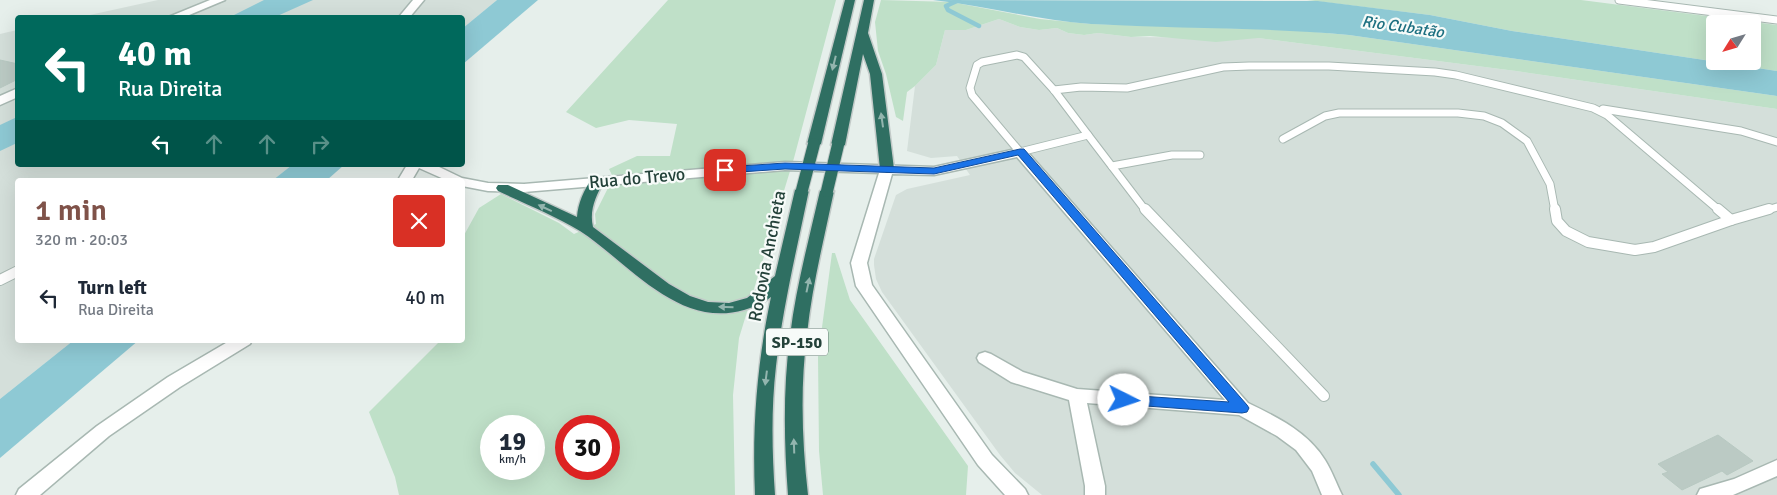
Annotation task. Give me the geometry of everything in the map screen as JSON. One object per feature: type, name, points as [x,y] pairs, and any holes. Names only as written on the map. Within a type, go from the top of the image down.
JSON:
[{"type":"highway","name":"Rodovia Anchieta","points":[[765,495],[764,392],[783,278],[802,190],[850,0]]},
{"type":"highway","name":"SP-150","points":[[798,495],[793,424],[796,356],[800,321],[869,0]]},
{"type":"highway","points":[[862,32],[876,74],[888,169]]},
{"type":"highway","points":[[586,229],[583,219],[584,205],[597,181]]},
{"type":"highway","points":[[503,188],[586,229],[663,288],[691,302],[722,308],[745,305],[755,301],[783,278]]},
{"type":"street","points":[[179,15],[220,0]]},
{"type":"street","points":[[406,15],[419,0]]},
{"type":"street","points":[[0,101],[15,94]]},
{"type":"street","points":[[1020,152],[1242,408]]},
{"type":"street","name":"Rua do Trevo","points":[[465,182],[503,188],[785,166],[934,171],[1020,152]]},
{"type":"street","points":[[406,178],[413,167]]},
{"type":"street","points":[[428,167],[453,178]]},
{"type":"street","points":[[888,169],[859,263],[864,286],[985,460],[1018,495]]},
{"type":"street","points":[[26,495],[103,431],[174,382],[239,343]]},
{"type":"street","points":[[985,358],[1017,377],[1077,396],[1242,408],[1296,440],[1317,462],[1332,495]]},
{"type":"street","points":[[1077,396],[1095,486],[1095,495]]},
{"type":"street","points":[[1707,495],[1739,485],[1777,468]]},
{"type":"lane","points":[[1619,0],[1777,20]]},
{"type":"lane","points":[[1088,135],[1020,152],[972,96],[970,88],[977,65],[1003,57],[1017,55],[1024,57],[1054,90],[1112,166],[1140,204],[1324,396]]},
{"type":"lane","points":[[1054,90],[1081,87],[1127,88],[1223,67],[1276,65],[1442,73],[1484,81],[1593,108],[1741,131],[1777,142]]},
{"type":"lane","points":[[1593,108],[1607,114],[1620,124],[1731,220]]},
{"type":"lane","points":[[1283,139],[1325,116],[1339,113],[1458,113],[1484,116],[1502,123],[1527,141],[1550,184],[1557,221],[1566,231],[1588,242],[1635,250],[1654,247],[1731,220],[1777,207]]},
{"type":"lane","points":[[1112,166],[1172,155],[1200,155]]},
{"type":"lane","points":[[0,280],[15,272]]},
{"type":"shaded area","points":[[158,0],[497,0],[465,26],[465,15],[90,15]]},
{"type":"shaded area","points":[[999,19],[1020,27],[1039,30],[1057,28],[1068,33],[1084,35],[1098,33],[1131,37],[1258,38],[1516,71],[1777,109],[1777,495],[1042,495],[1015,473],[1000,455],[882,292],[876,279],[874,265],[874,259],[896,195],[907,189],[970,175],[957,156],[931,158],[907,151],[915,86],[936,65],[945,30],[966,30]]},
{"type":"shaded area","points":[[15,30],[15,167],[289,167],[276,178],[15,178],[15,343],[70,343],[0,399],[0,34]]},
{"type":"green space","points":[[668,0],[836,0],[794,158],[739,338],[733,395],[735,495],[399,495],[395,477],[369,412],[438,343],[465,343],[465,233],[479,208],[501,194],[559,223],[574,234],[596,224],[595,214],[608,188],[625,184],[626,174],[612,175],[609,169],[637,156],[670,156],[677,124],[629,120],[596,128],[566,112]]},
{"type":"green space","points":[[881,0],[951,2],[1040,19],[1091,24],[1293,30],[1349,35],[1777,96],[1777,109],[1516,71],[1258,38],[1216,42],[1098,33],[1084,35],[1068,33],[1057,28],[1039,30],[1020,27],[999,19],[966,30],[945,30],[936,65],[907,92],[903,121],[896,117],[886,74],[878,51],[875,22]]},
{"type":"green space","points":[[1307,0],[1581,0],[1706,16],[1706,60],[1512,31],[1430,15]]},
{"type":"green space","points":[[1761,23],[1777,25],[1777,71],[1761,69]]},
{"type":"green space","points":[[832,253],[835,253],[850,300],[968,466],[966,495],[823,495],[819,451],[818,357]]},
{"type":"water","points":[[264,0],[313,0],[279,15],[234,15]]},
{"type":"water","points":[[497,0],[538,0],[465,62],[465,26]]},
{"type":"water","name":"Rio Cubatão","points":[[933,0],[1318,1],[1430,15],[1512,31],[1706,60],[1706,70],[1761,69],[1777,71],[1777,96],[1349,35],[1091,24]]},
{"type":"water","points":[[15,118],[15,144],[0,151],[0,125]]},
{"type":"water","points":[[289,167],[342,167],[329,178],[276,178]]},
{"type":"water","points":[[70,343],[135,343],[0,458],[0,399]]},
{"type":"building","points":[[0,60],[15,63],[15,80],[0,88]]},
{"type":"building","points":[[1718,435],[1753,461],[1727,475],[1722,471],[1682,490],[1662,474],[1668,472],[1658,464]]},
{"type":"waterway","points":[[959,0],[946,6],[948,10],[979,26]]},
{"type":"waterway","points":[[1373,464],[1399,495]]},
{"type":"route","points":[[725,170],[785,166],[934,171],[1020,152],[1242,408],[1124,400]]}]
